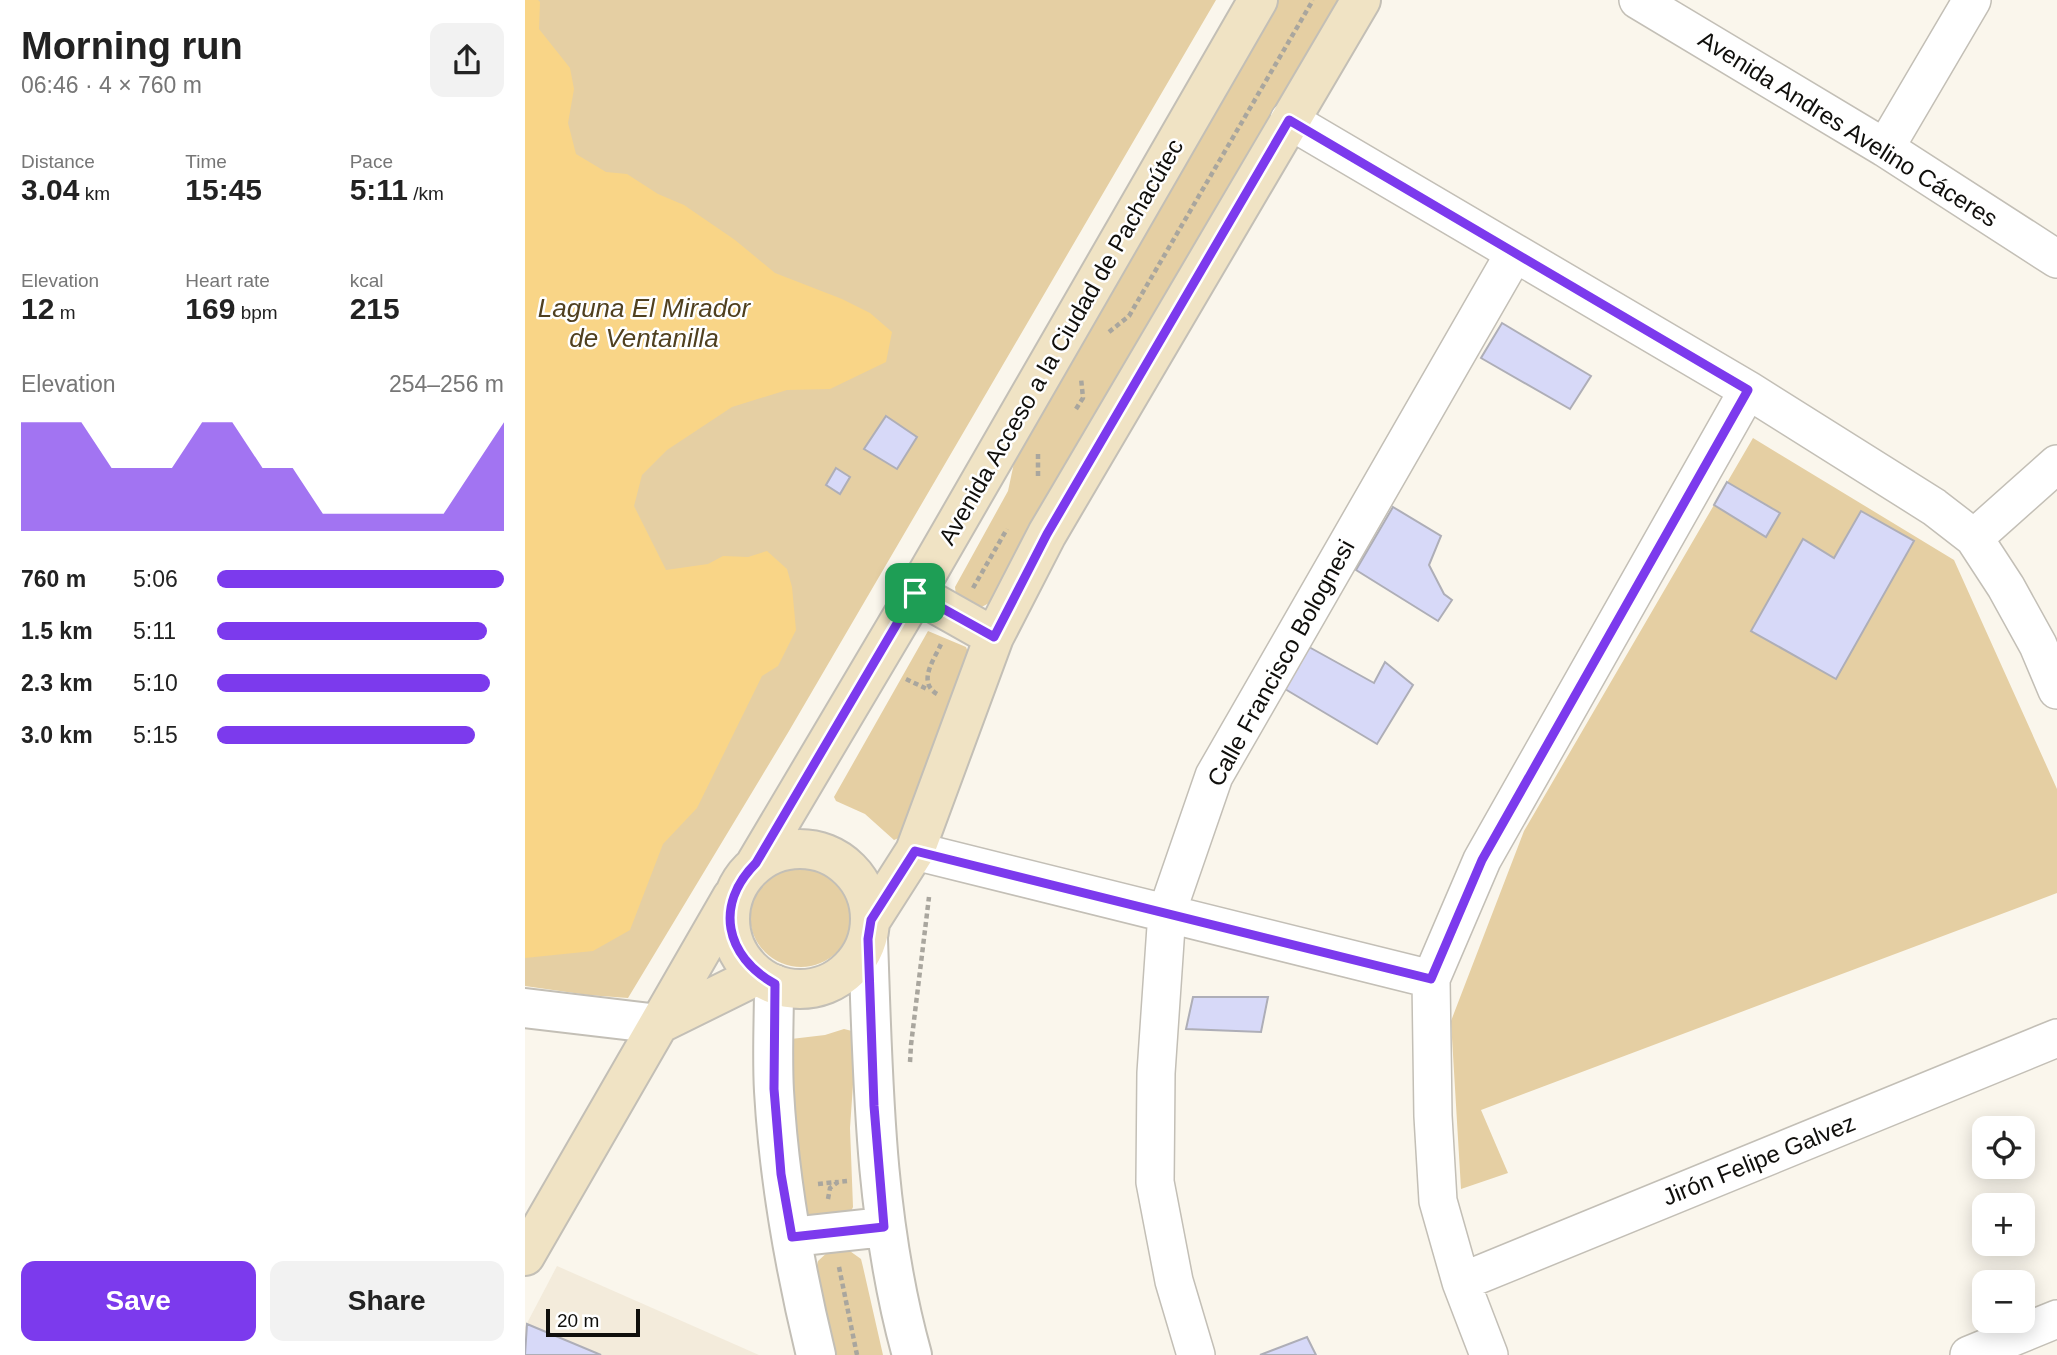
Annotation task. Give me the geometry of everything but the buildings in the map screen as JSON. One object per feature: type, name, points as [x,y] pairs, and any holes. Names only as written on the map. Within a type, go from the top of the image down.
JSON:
[{"type":"main road","name":"Avenida Acceso a la Ciudad de Pachacútec","points":[[525,1256],[747,874],[915,593],[1258,0]]},
{"type":"main road","points":[[870,930],[867,897],[857,877],[841,861],[821,851],[798,848],[776,852],[747,874],[732,903],[730,923],[734,943],[744,961],[766,980],[797,989],[820,987],[841,976],[858,960],[870,930],[915,851],[994,637],[1047,534],[1361,0]]},
{"type":"main road","points":[[915,593],[994,637]]},
{"type":"main road","points":[[659,1024],[766,980]]},
{"type":"street","points":[[1885,148],[1972,0]]},
{"type":"street","name":"Avenida Andres Avelino Cáceres","points":[[1658,5],[2057,260]]},
{"type":"street","points":[[1289,120],[1748,390],[1889,477],[1974,538],[2006,587],[2038,645],[2057,690]]},
{"type":"street","name":"Calle Francisco Bolognesi","points":[[1196,1355],[1174,1282],[1155,1182],[1156,1073],[1167,912],[1214,776],[1514,254]]},
{"type":"street","points":[[1489,1355],[1461,1282],[1438,1201],[1433,1116],[1431,979],[1482,860],[1748,390]]},
{"type":"street","points":[[1974,538],[2057,464]]},
{"type":"street","points":[[915,851],[1431,979]]},
{"type":"street","points":[[870,930],[874,1106],[884,1227],[902,1320],[912,1355]]},
{"type":"street","points":[[766,980],[781,1174],[801,1294],[816,1355]]},
{"type":"street","points":[[525,1008],[659,1024]]},
{"type":"street","name":"Jirón Felipe Galvez","points":[[1461,1282],[2057,1038]]},
{"type":"street","points":[[792,1237],[884,1227]]},
{"type":"street","points":[[1969,1355],[2057,1319]]},
{"type":"path","points":[[1105,334],[1129,316],[1313,0]]},
{"type":"path","points":[[1070,420],[1083,398],[1081,378],[1087,367]]},
{"type":"path","points":[[1031,488],[1044,465]]},
{"type":"path","points":[[941,695],[929,687],[926,677],[956,616],[1011,523]]},
{"type":"shaded area","points":[[525,0],[1216,0],[789,731],[628,998],[525,986]]},
{"type":"shaded area","points":[[1274,0],[1342,0],[991,602],[976,610],[956,596],[955,587],[1008,491],[1018,444]]},
{"type":"shaded area","points":[[1753,438],[1954,560],[2057,789],[2057,893],[1481,1110],[1508,1173],[1461,1189],[1451,1021],[1524,831]]},
{"type":"shaded area","points":[[928,631],[966,647],[968,652],[901,837],[894,840],[865,814],[836,801],[834,797]]},
{"type":"shaded area","points":[[801,865],[821,869],[837,880],[848,896],[852,916],[848,936],[837,952],[821,963],[801,967],[781,963],[765,952],[754,936],[750,916],[754,896],[765,880],[781,869]]},
{"type":"shaded area","points":[[844,1029],[852,1031],[856,1041],[850,1128],[853,1207],[850,1214],[805,1219],[792,1135],[791,1039],[825,1035]]},
{"type":"shaded area","points":[[847,1249],[861,1259],[883,1355],[832,1355],[816,1270],[818,1261],[830,1250]]},
{"type":"shaded area","points":[[557,1266],[759,1355],[525,1355],[525,1327]]},
{"type":"water","name":"Laguna El Mirador de Ventanilla","points":[[525,0],[540,2],[539,29],[570,68],[574,89],[568,123],[576,154],[606,172],[627,174],[658,194],[684,205],[735,240],[775,273],[870,313],[892,332],[886,362],[830,389],[787,390],[732,407],[667,450],[642,475],[634,506],[666,570],[708,564],[723,556],[748,557],[767,551],[787,569],[792,587],[796,630],[778,666],[762,676],[697,808],[663,844],[630,930],[593,951],[525,958]]},
{"type":"route","points":[[1289,120],[1748,390],[1482,860],[1431,979],[915,851],[871,920],[868,939],[874,1106],[884,1227],[792,1237],[781,1174],[774,1089],[775,984],[758,975],[744,961],[734,943],[730,923],[732,903],[739,884],[756,863],[915,593],[994,637],[1047,534],[1289,120]]}]
